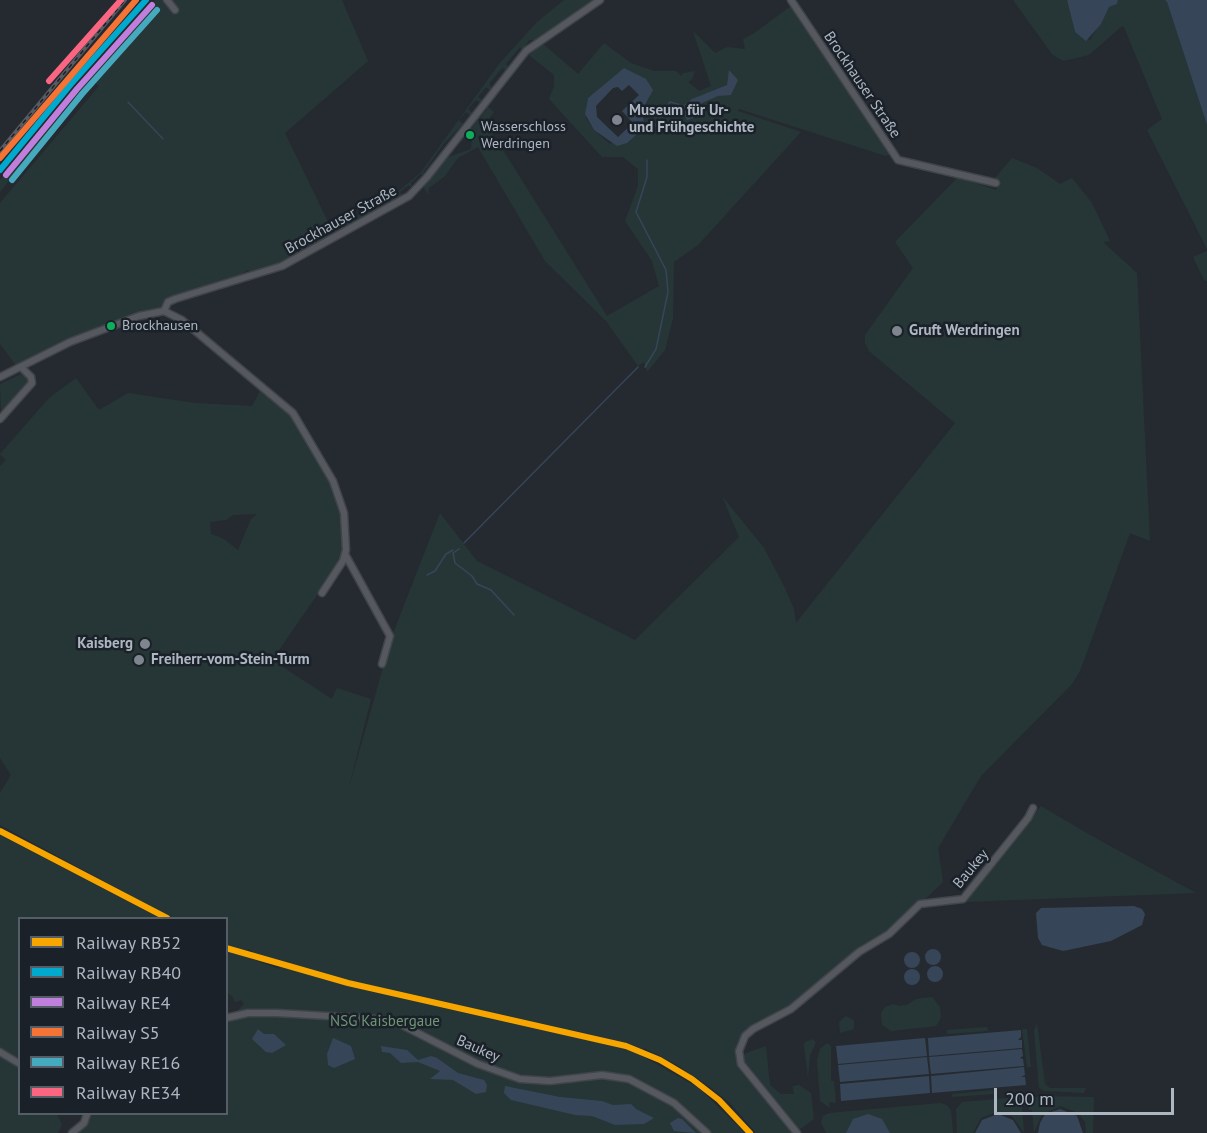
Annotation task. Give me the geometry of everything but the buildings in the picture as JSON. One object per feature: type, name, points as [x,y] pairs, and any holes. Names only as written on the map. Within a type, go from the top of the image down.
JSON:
[{"type":"street","points":[[167,0],[175,10]]},
{"type":"street","name":"Brockhauser Straße","points":[[164,311],[168,302],[175,299],[282,266],[409,196],[427,177],[526,51],[600,0]]},
{"type":"street","name":"Brockhauser Straße","points":[[791,0],[898,160],[996,183]]},
{"type":"street","points":[[0,377],[111,326],[154,312],[164,311],[192,328],[293,413],[324,464],[340,499],[346,526],[345,554],[322,593]]},
{"type":"street","points":[[0,419],[32,383],[31,377],[21,367]]},
{"type":"street","points":[[345,554],[390,636],[382,664]]},
{"type":"street","name":"Baukey","points":[[797,1133],[741,1064],[739,1051],[745,1036],[753,1029],[790,1009],[859,952],[889,934],[920,904],[963,899],[1029,818],[1033,808]]},
{"type":"street","name":"Baukey","points":[[228,1018],[248,1013],[277,1012],[380,1019],[398,1023],[478,1064],[520,1079],[550,1081],[602,1075],[629,1079],[674,1103],[708,1133]]},
{"type":"street","points":[[0,1052],[18,1063]]},
{"type":"street","points":[[72,1133],[84,1123],[86,1115]]},
{"type":"green space","points":[[155,0],[342,0],[368,61],[285,133],[332,230],[395,194],[421,172],[499,64],[537,22],[564,0],[595,0],[535,40],[529,40],[523,50],[520,47],[506,64],[509,67],[506,70],[502,68],[489,84],[492,88],[490,90],[486,87],[478,97],[482,100],[480,102],[476,100],[468,109],[472,113],[470,115],[466,112],[459,120],[463,124],[445,142],[423,173],[425,175],[420,174],[411,183],[412,188],[409,185],[400,192],[403,197],[282,263],[251,274],[248,270],[227,283],[175,299],[164,311],[99,331],[18,368],[0,344],[0,203],[99,86],[96,83],[80,101],[73,96],[112,46]]},
{"type":"green space","points":[[1013,0],[1067,0],[1075,32],[1090,40],[1109,7],[1117,4],[1118,0],[1165,0],[1167,2],[1207,125],[1207,249],[1147,130],[1162,119],[1124,27],[1122,26],[1089,55],[1063,61],[1052,54]]},
{"type":"green space","points":[[791,6],[890,154],[886,156],[739,109],[738,111],[801,132],[698,245],[674,262],[673,318],[665,350],[647,372],[644,362],[638,366],[606,321],[545,261],[478,147],[458,158],[445,176],[429,188],[428,195],[423,186],[446,158],[471,149],[472,138],[466,131],[468,125],[472,128],[477,121],[474,118],[476,115],[480,118],[487,109],[485,104],[494,112],[486,123],[607,316],[659,286],[652,261],[625,221],[638,186],[638,169],[623,157],[602,157],[549,99],[554,86],[554,75],[529,55],[542,43],[578,74],[604,43],[631,63],[654,71],[676,71],[681,76],[683,73],[695,71],[688,82],[699,91],[711,86],[693,31],[715,53],[727,47],[745,49],[743,39]],"holes":[[[624,68],[650,97],[642,111],[645,125],[610,144],[594,130],[586,118],[588,98]]]},
{"type":"green space","points":[[59,112],[62,114],[0,192],[0,180]]},
{"type":"green space","name":"NSG Kaisbergaue","points":[[1012,158],[1037,168],[1060,184],[1072,178],[1092,203],[1110,241],[1103,242],[1137,273],[1150,541],[1130,533],[1080,671],[1072,684],[981,776],[938,848],[943,882],[912,912],[878,939],[864,944],[823,982],[790,1008],[744,1036],[740,1065],[794,1133],[756,1133],[730,1103],[710,1087],[677,1065],[644,1048],[642,1056],[699,1088],[745,1133],[77,1133],[90,1115],[228,1115],[228,1014],[237,1011],[244,1004],[241,1000],[235,1002],[228,994],[228,950],[279,969],[282,964],[251,955],[252,951],[248,949],[246,953],[228,946],[228,917],[170,917],[0,825],[0,793],[11,775],[0,758],[0,466],[6,460],[0,454],[49,398],[76,378],[99,410],[128,393],[195,403],[252,406],[261,389],[292,413],[332,481],[345,526],[342,559],[272,660],[332,699],[337,688],[371,699],[348,791],[392,636],[440,513],[477,561],[635,640],[739,537],[722,496],[764,548],[794,609],[796,623],[955,423],[869,351],[865,343],[865,335],[913,268],[895,242],[958,177],[996,190],[1000,182],[994,179]],"holes":[[[257,514],[251,519],[238,550],[224,539],[211,534],[210,522],[226,520],[233,515]]]},
{"type":"green space","points":[[1207,251],[1207,281],[1204,280],[1193,257]]},
{"type":"green space","points":[[21,374],[28,377],[29,384],[1,412],[0,384]]},
{"type":"green space","points":[[1041,806],[1090,835],[1196,893],[965,902]]},
{"type":"green space","points":[[0,835],[158,917],[18,917],[18,1060],[0,1049]]},
{"type":"green space","points":[[932,997],[940,1007],[941,1018],[936,1026],[891,1031],[882,1025],[881,1013],[885,1007],[893,1004],[907,1005],[916,999]]},
{"type":"green space","points":[[846,1016],[854,1020],[854,1029],[840,1033],[839,1022]]},
{"type":"green space","points":[[1037,1023],[1045,1084],[1050,1088],[1086,1088],[1084,1093],[1044,1091],[1039,1088],[1034,1031]]},
{"type":"green space","points":[[987,1027],[988,1031],[947,1034],[947,1030]]},
{"type":"green space","points":[[1022,1029],[1027,1029],[1031,1067],[1027,1067]]},
{"type":"green space","points":[[813,1039],[816,1043],[810,1055],[808,1078],[804,1046],[805,1042]]},
{"type":"green space","points":[[827,1043],[831,1046],[831,1081],[834,1081],[836,1103],[829,1102],[830,1108],[820,1101],[817,1060],[820,1049]]},
{"type":"green space","points":[[766,1046],[770,1085],[781,1094],[794,1094],[793,1087],[790,1087],[799,1085],[811,1093],[814,1119],[799,1130],[743,1063],[741,1055]]},
{"type":"green space","points":[[0,1056],[18,1067],[18,1115],[57,1115],[62,1125],[58,1133],[0,1133]]},
{"type":"green space","points":[[993,1090],[994,1094],[952,1097],[952,1094]]},
{"type":"green space","points":[[1038,1096],[1094,1097],[1093,1133],[1086,1133],[1085,1122],[1078,1113],[1061,1106],[1042,1114],[1034,1133],[1032,1110],[1029,1110],[1029,1106],[1030,1101]]},
{"type":"green space","points":[[1020,1097],[1025,1105],[1022,1106],[1024,1133],[1012,1116],[996,1112],[981,1118],[973,1133],[957,1133],[956,1109],[962,1102]]},
{"type":"green space","points":[[940,1103],[947,1105],[951,1111],[953,1133],[826,1133],[821,1122],[823,1116],[829,1113]]},
{"type":"water","points":[[1067,0],[1118,0],[1117,4],[1109,7],[1101,24],[1086,41],[1075,32]]},
{"type":"water","points":[[1165,0],[1207,0],[1207,125],[1167,2]]},
{"type":"water","points":[[624,68],[646,79],[653,90],[642,111],[645,127],[627,143],[617,146],[594,130],[585,114],[588,98]],"holes":[[[629,85],[639,95],[622,111],[633,123],[618,137],[597,117],[596,106],[613,88],[618,87],[622,91]]]},
{"type":"water","points":[[729,70],[738,80],[731,95],[718,96],[702,103],[693,118],[687,120],[682,111],[683,106],[692,99],[727,85]]},
{"type":"water","points":[[1134,906],[1142,909],[1145,914],[1142,925],[1111,941],[1063,951],[1042,945],[1038,938],[1036,913],[1041,908]]},
{"type":"water","points":[[930,949],[936,949],[941,957],[939,963],[930,965],[925,960],[925,954]]},
{"type":"water","points":[[909,952],[915,952],[920,960],[918,966],[909,968],[904,963],[904,957]]},
{"type":"water","points":[[932,966],[938,966],[943,974],[941,980],[932,982],[927,977],[927,971]]},
{"type":"water","points":[[909,969],[915,969],[920,977],[918,983],[909,985],[904,980],[904,974]]},
{"type":"water","points":[[258,1029],[264,1034],[274,1034],[286,1045],[272,1053],[266,1052],[252,1039]]},
{"type":"water","points":[[1021,1030],[1021,1037],[1018,1040],[1022,1040],[1022,1048],[929,1056],[928,1038]]},
{"type":"water","points":[[333,1038],[351,1046],[355,1059],[334,1068],[328,1065],[327,1054]]},
{"type":"water","points":[[925,1038],[927,1056],[838,1064],[836,1046]]},
{"type":"water","points":[[381,1046],[407,1050],[418,1060],[431,1056],[437,1058],[458,1073],[484,1080],[487,1085],[486,1092],[476,1094],[453,1080],[430,1079],[440,1071],[418,1062],[401,1063],[390,1053],[382,1052]]},
{"type":"water","points":[[1022,1049],[1023,1056],[1020,1058],[1023,1059],[1024,1066],[931,1074],[929,1057]]},
{"type":"water","points":[[927,1057],[929,1074],[840,1082],[838,1065]]},
{"type":"water","points":[[1024,1067],[1025,1075],[1021,1077],[1025,1077],[1026,1085],[932,1093],[931,1076]]},
{"type":"water","points":[[929,1076],[930,1093],[841,1101],[840,1084]]},
{"type":"water","points":[[505,1086],[560,1097],[602,1101],[613,1105],[631,1104],[654,1118],[644,1124],[615,1125],[592,1116],[575,1115],[511,1100],[504,1093]]},
{"type":"water","points":[[1060,1109],[1077,1116],[1083,1133],[1038,1133],[1045,1114]]},
{"type":"water","points":[[868,1114],[882,1119],[890,1133],[846,1133],[853,1119]]},
{"type":"water","points":[[998,1114],[1013,1120],[1021,1133],[975,1133],[982,1120]]},
{"type":"water","points":[[678,1118],[696,1133],[674,1131],[670,1123]]},
{"type":"waterway","points":[[128,102],[163,139]]},
{"type":"waterway","points":[[650,128],[655,126],[670,102],[681,105]]},
{"type":"waterway","points":[[645,367],[656,349],[668,292],[666,270],[636,212],[647,177],[647,160]]},
{"type":"waterway","points":[[464,543],[638,367]]},
{"type":"waterway","points":[[459,549],[453,553],[455,563],[472,576],[477,584],[491,590],[514,615]]},
{"type":"waterway","points":[[427,575],[435,571],[446,554],[453,550]]},
{"type":"railway","points":[[0,151],[125,0]]},
{"type":"rail line","name":"RE34","points":[[49,81],[121,0]]},
{"type":"rail line","name":"S5","points":[[0,158],[136,0]]},
{"type":"rail line","name":"RB40","points":[[0,170],[71,84],[146,0]]},
{"type":"rail line","name":"RE4","points":[[6,175],[77,89],[152,5]]},
{"type":"rail line","name":"RE16","points":[[12,180],[82,94],[157,10]]},
{"type":"rail line","name":"RB52","points":[[0,831],[165,917]]},
{"type":"rail line","name":"RB52","points":[[228,949],[348,983],[626,1046],[660,1060],[692,1079],[719,1100],[750,1133]]},
{"type":"place","name":"Museum für Ur- und Frühgeschichte","points":[[617,120]]},
{"type":"place","name":"Wasserschloss Werdringen","points":[[470,135]]},
{"type":"place","name":"Brockhausen","points":[[111,326]]},
{"type":"place","name":"Gruft Werdringen","points":[[897,331]]},
{"type":"place","name":"Kaisberg","points":[[145,644]]},
{"type":"place","name":"Freiherr-vom-Stein-Turm","points":[[139,660]]}]
